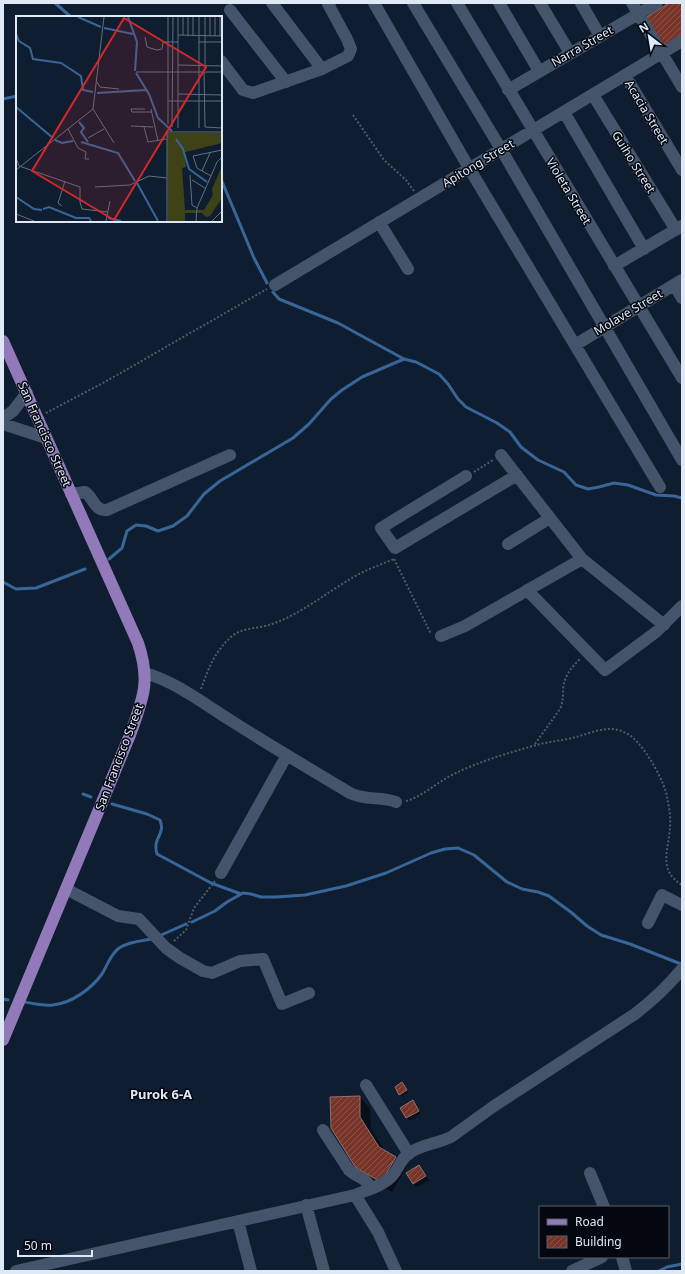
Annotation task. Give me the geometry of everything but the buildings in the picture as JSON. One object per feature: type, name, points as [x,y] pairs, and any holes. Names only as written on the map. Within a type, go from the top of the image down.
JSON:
[{"type":"main road","name":"San Francisco Street","points":[[3,341],[138,644],[144,660],[145,673],[145,690],[130,734],[3,1040]]},
{"type":"street","points":[[272,3],[322,69]]},
{"type":"street","points":[[222,62],[243,90],[253,93],[322,69],[348,56],[351,49],[329,3]]},
{"type":"street","points":[[374,3],[469,168],[660,487]]},
{"type":"street","points":[[413,3],[501,149],[682,460]]},
{"type":"street","name":"Violeta Street","points":[[457,3],[682,378]]},
{"type":"street","points":[[499,3],[539,71]]},
{"type":"street","points":[[540,3],[570,53]]},
{"type":"street","points":[[581,3],[600,36]]},
{"type":"street","points":[[632,3],[682,87]]},
{"type":"street","name":"Narra Street","points":[[508,90],[657,3]]},
{"type":"street","points":[[230,10],[286,82]]},
{"type":"street","name":"Apitong Street","points":[[275,285],[682,41]]},
{"type":"street","name":"Acacia Street","points":[[625,75],[682,170]]},
{"type":"street","name":"Guiho Street","points":[[593,95],[679,228]]},
{"type":"street","points":[[564,112],[644,249]]},
{"type":"street","points":[[380,222],[408,269]]},
{"type":"street","points":[[614,266],[679,228]]},
{"type":"street","points":[[678,283],[682,298]]},
{"type":"street","name":"Molave Street","points":[[575,345],[678,283]]},
{"type":"street","points":[[3,418],[13,411],[26,393]]},
{"type":"street","points":[[3,424],[46,438]]},
{"type":"street","points":[[71,494],[85,492],[98,508],[103,511],[230,455]]},
{"type":"street","points":[[501,455],[582,559],[664,625]]},
{"type":"street","points":[[466,476],[381,528],[395,548],[517,475]]},
{"type":"street","points":[[508,544],[550,518]]},
{"type":"street","points":[[440,636],[465,626],[582,559]]},
{"type":"street","points":[[527,590],[605,670],[664,625],[682,606]]},
{"type":"street","points":[[145,673],[164,680],[197,699],[357,797],[383,798],[396,802]]},
{"type":"street","points":[[221,873],[287,755]]},
{"type":"street","points":[[66,889],[118,916],[139,919],[166,948],[196,969],[212,972],[240,961],[263,959],[282,1004],[309,992]]},
{"type":"street","points":[[648,923],[662,895],[682,905]]},
{"type":"street","points":[[16,1271],[355,1195],[382,1184],[390,1178],[400,1162],[409,1154],[424,1145],[444,1140],[459,1132],[494,1106],[635,1014],[666,988],[682,969]]},
{"type":"street","points":[[366,1085],[409,1154]]},
{"type":"street","points":[[323,1130],[349,1170],[366,1180],[370,1184],[371,1188]]},
{"type":"street","points":[[590,1173],[604,1206]]},
{"type":"street","points":[[355,1195],[378,1232],[396,1271]]},
{"type":"street","points":[[306,1206],[324,1271]]},
{"type":"street","points":[[238,1221],[251,1271]]},
{"type":"street","points":[[572,1271],[600,1258]]},
{"type":"street","points":[[622,1258],[626,1271]]},
{"type":"path","points":[[353,115],[384,160],[412,187],[417,199]]},
{"type":"path","points":[[38,418],[103,383],[275,285]]},
{"type":"path","points":[[466,476],[501,455]]},
{"type":"path","points":[[197,699],[213,659],[232,635],[248,629],[282,621],[353,578],[394,559],[430,634],[433,637],[440,636]]},
{"type":"path","points":[[534,745],[563,703],[564,682],[570,669],[588,652]]},
{"type":"path","points":[[396,802],[410,800],[456,773],[534,745],[602,730],[613,729],[622,731],[631,736],[645,752],[660,778],[667,796],[670,828],[666,860],[668,869],[672,876],[682,884]]},
{"type":"path","points":[[166,948],[186,930],[194,908],[221,873]]},
{"type":"waterway","points":[[55,3],[70,16]]},
{"type":"waterway","points":[[3,99],[16,96]]},
{"type":"waterway","points":[[222,181],[254,258],[267,283]]},
{"type":"waterway","points":[[273,292],[279,299],[338,323],[404,359],[416,362],[439,374],[466,407],[497,423],[510,432],[521,447],[538,460],[564,472],[576,485],[588,489],[614,483],[628,485],[656,495],[682,498]]},
{"type":"waterway","points":[[109,559],[122,548],[127,531],[136,525],[146,526],[158,531],[173,526],[187,516],[204,494],[220,481],[293,438],[309,424],[331,399],[342,390],[362,377],[404,359]]},
{"type":"waterway","points":[[3,582],[16,589],[36,588],[85,569]]},
{"type":"waterway","points":[[83,794],[91,797]]},
{"type":"waterway","points":[[112,804],[147,814],[160,820],[161,829],[156,844],[157,854],[211,883],[241,894]]},
{"type":"waterway","points":[[192,922],[215,911],[243,893],[261,897],[305,895],[346,886],[386,873],[431,853],[445,849],[458,848],[474,855],[507,882],[522,889],[549,896],[587,926],[601,935],[630,944],[681,964]]},
{"type":"waterway","points":[[159,936],[186,924]]},
{"type":"waterway","points":[[25,1002],[53,1005],[60,1004],[74,998],[87,990],[98,980],[111,957],[119,948],[130,943],[152,939]]},
{"type":"waterway","points":[[3,999],[8,1000]]},
{"type":"waterway","points":[[659,1271],[667,1267],[682,1264]]},
{"type":"district","name":"Purok 6-A","points":[[161,1094]]}]
